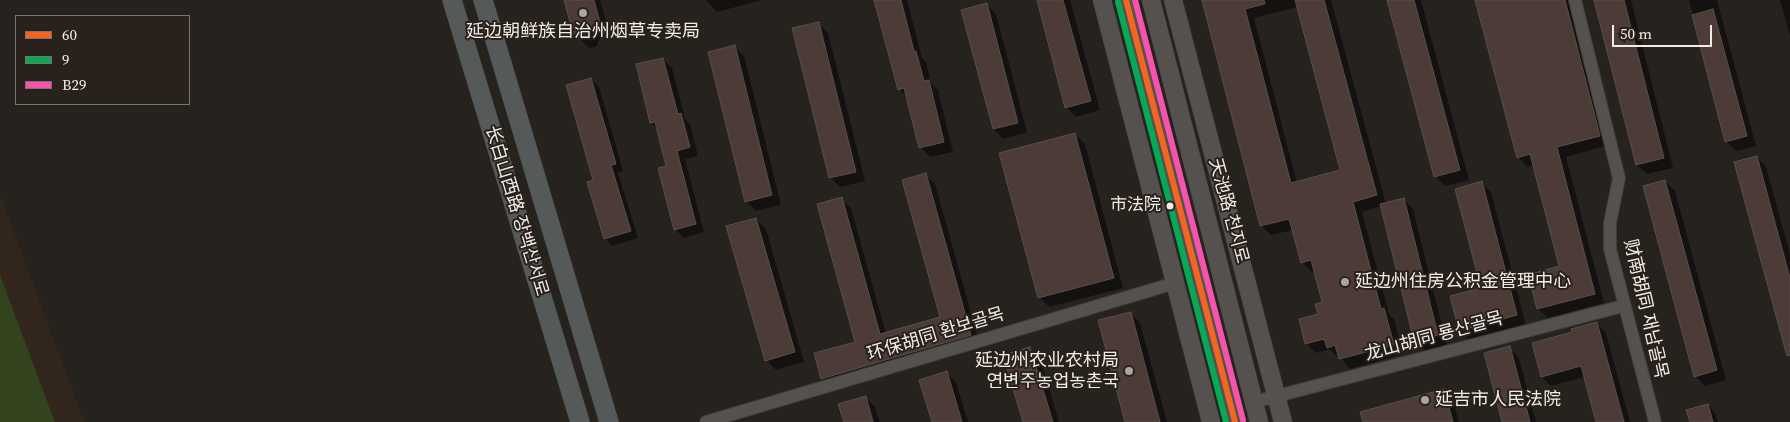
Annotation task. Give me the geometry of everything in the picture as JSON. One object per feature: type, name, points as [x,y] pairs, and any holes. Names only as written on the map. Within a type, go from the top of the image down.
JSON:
[{"type":"main road","name":"长白山西路 장백산서로","points":[[452,0],[580,422]]},
{"type":"main road","name":"长白山西路 장백산서로","points":[[483,0],[609,422]]},
{"type":"street","points":[[1102,0],[1211,422]]},
{"type":"street","points":[[1126,0],[1234,422]]},
{"type":"street","name":"天池路 천지로","points":[[1151,0],[1259,422]]},
{"type":"street","name":"天池路 천지로","points":[[1173,0],[1283,422]]},
{"type":"street","name":"财南胡同 재남골목","points":[[1575,0],[1620,178],[1610,223],[1610,250],[1654,422]]},
{"type":"street","name":"环保胡同 환보골목","points":[[706,422],[1175,282]]},
{"type":"street","name":"龙山胡同 룡산골목","points":[[1254,402],[1623,306]]},
{"type":"shaded area","points":[[0,194],[84,421],[85,422],[0,422]]},
{"type":"green space","points":[[0,275],[55,422],[0,422]]},
{"type":"building","name":"延边朝鲜族自治州烟草专卖局","points":[[564,0],[594,0],[601,26],[590,29],[586,38],[578,39],[573,33]]},
{"type":"building","points":[[874,0],[901,0],[924,81],[929,80],[944,142],[919,148],[904,88],[898,90]]},
{"type":"building","points":[[1037,0],[1063,0],[1091,101],[1065,108]]},
{"type":"building","points":[[1202,0],[1264,0],[1265,4],[1245,9],[1291,183],[1340,170],[1295,0],[1324,0],[1377,195],[1353,202],[1381,309],[1384,308],[1394,345],[1339,359],[1335,345],[1327,348],[1324,339],[1305,344],[1299,319],[1318,314],[1315,304],[1322,302],[1311,260],[1301,263],[1289,219],[1260,226]]},
{"type":"building","points":[[1387,0],[1414,0],[1460,170],[1434,177]]},
{"type":"building","points":[[1475,0],[1565,0],[1600,136],[1557,147],[1595,294],[1537,309],[1528,275],[1559,266],[1530,154],[1517,158]]},
{"type":"building","points":[[1594,0],[1624,0],[1664,158],[1636,165]]},
{"type":"building","points":[[987,3],[1018,123],[993,129],[961,10]]},
{"type":"building","points":[[1713,9],[1747,136],[1725,142],[1692,15]]},
{"type":"building","points":[[819,22],[856,172],[829,178],[792,28]]},
{"type":"building","points":[[735,45],[772,195],[745,202],[708,52]]},
{"type":"building","points":[[663,58],[678,114],[681,113],[690,147],[677,151],[696,224],[674,230],[658,168],[666,166],[655,122],[650,123],[636,64]]},
{"type":"building","points":[[591,78],[616,164],[611,165],[631,231],[604,239],[587,182],[593,180],[566,85]]},
{"type":"building","points":[[1075,133],[1114,278],[1038,298],[999,153]]},
{"type":"building","points":[[1757,156],[1790,278],[1790,355],[1787,356],[1734,162]]},
{"type":"building","points":[[926,173],[971,335],[821,379],[814,353],[855,342],[817,204],[842,197],[880,334],[940,317],[902,180]]},
{"type":"building","points":[[1665,180],[1717,370],[1694,377],[1643,186]]},
{"type":"building","points":[[1482,181],[1517,315],[1459,331],[1450,296],[1481,288],[1455,189]]},
{"type":"building","points":[[1404,198],[1438,335],[1414,341],[1380,204]]},
{"type":"building","points":[[756,218],[795,352],[765,361],[726,226]]},
{"type":"building","name":"延边州农业农村局 연변주농업농촌국","points":[[1131,312],[1160,422],[1125,422],[1098,320]]},
{"type":"building","points":[[1597,322],[1624,422],[1596,422],[1581,366],[1541,377],[1532,343],[1572,332],[1571,329]]},
{"type":"building","points":[[1510,346],[1530,422],[1502,422],[1484,353]]},
{"type":"building","points":[[1030,347],[1053,422],[1023,422],[1003,355]]},
{"type":"building","points":[[947,371],[962,422],[932,422],[919,380]]},
{"type":"building","name":"延吉市人民法院","points":[[1444,389],[1453,422],[1363,422],[1360,412]]},
{"type":"building","points":[[866,396],[873,422],[844,422],[838,404]]},
{"type":"building","points":[[1708,404],[1713,422],[1690,422],[1686,410]]},
{"type":"transit line","name":"60","points":[[1126,0],[1235,422]]},
{"type":"transit line","name":"B29","points":[[1135,0],[1243,420]]},
{"type":"transit line","name":"9","points":[[1118,2],[1226,422]]},
{"type":"place","name":"延边朝鲜族自治州烟草专卖局","points":[[583,13]]},
{"type":"place","name":"市法院","points":[[1170,206]]},
{"type":"place","name":"延边州住房公积金管理中心","points":[[1345,282]]},
{"type":"place","name":"延边州农业农村局 연변주농업농촌국","points":[[1129,371]]},
{"type":"place","name":"延吉市人民法院","points":[[1425,400]]}]
